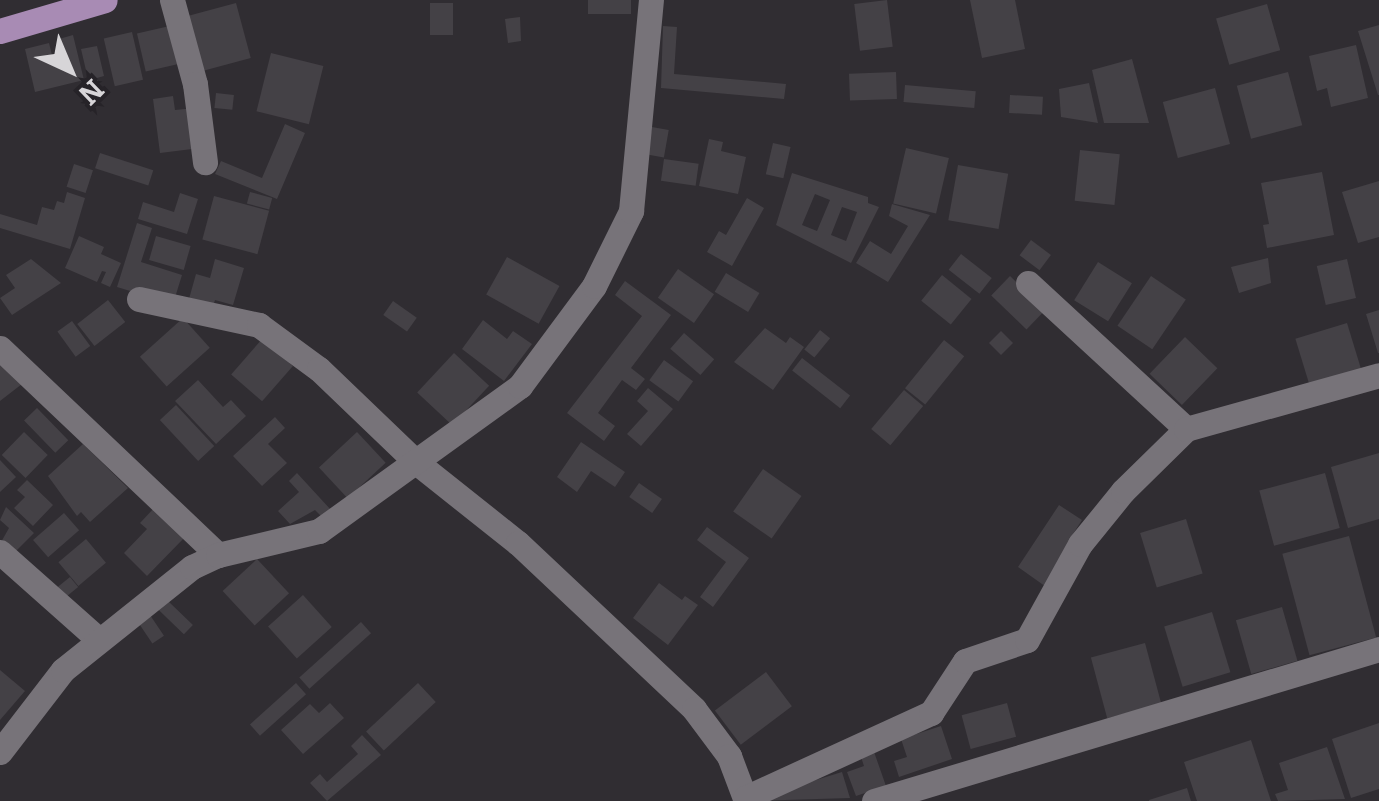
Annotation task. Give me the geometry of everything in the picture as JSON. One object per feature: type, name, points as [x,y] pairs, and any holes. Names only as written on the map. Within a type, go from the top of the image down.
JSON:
[{"type":"main road","points":[[0,31],[106,0]]},
{"type":"street","points":[[172,0],[195,84],[204,162]]},
{"type":"street","points":[[0,752],[63,670],[192,567],[218,556],[319,531],[520,386],[594,286],[631,211],[651,0]]},
{"type":"street","points":[[1028,282],[1186,429]]},
{"type":"street","points":[[139,299],[259,325],[320,369],[416,462],[518,544],[694,708],[728,756],[745,799],[931,712],[965,661],[1027,640],[1080,544],[1123,492],[1186,429],[1379,375]]},
{"type":"street","points":[[0,348],[218,556]]},
{"type":"street","points":[[0,552],[99,640]]},
{"type":"street","points":[[874,801],[1379,649]]},
{"type":"building","points":[[588,0],[631,0],[631,14],[588,14]]},
{"type":"building","points":[[887,0],[893,47],[860,51],[854,4]]},
{"type":"building","points":[[970,0],[1015,0],[1025,49],[982,58]]},
{"type":"building","points":[[236,3],[251,58],[201,71],[187,16]]},
{"type":"building","points":[[430,3],[453,3],[453,35],[430,35]]},
{"type":"building","points":[[1267,4],[1280,50],[1229,65],[1216,19]]},
{"type":"building","points":[[520,17],[521,41],[508,43],[505,19]]},
{"type":"building","points":[[174,25],[183,63],[146,72],[137,34]]},
{"type":"building","points":[[1379,25],[1379,95],[1378,95],[1358,31]]},
{"type":"building","points":[[663,26],[677,27],[674,74],[786,84],[784,99],[661,88]]},
{"type":"building","points":[[132,32],[143,80],[115,86],[104,39]]},
{"type":"building","points":[[73,35],[84,80],[35,92],[25,49],[49,43],[53,59],[63,56],[59,39]]},
{"type":"building","points":[[1356,45],[1368,98],[1331,107],[1327,88],[1317,91],[1309,56]]},
{"type":"building","points":[[97,46],[104,76],[97,78],[101,94],[92,96],[81,49]]},
{"type":"building","points":[[271,53],[323,66],[309,124],[256,111]]},
{"type":"building","points":[[1132,59],[1149,123],[1104,123],[1092,70]]},
{"type":"building","points":[[896,72],[897,99],[850,101],[849,74]]},
{"type":"building","points":[[1288,72],[1302,125],[1251,139],[1237,86]]},
{"type":"building","points":[[1089,83],[1098,123],[1061,117],[1059,89]]},
{"type":"building","points":[[905,85],[976,91],[974,108],[904,102]]},
{"type":"building","points":[[1215,88],[1230,144],[1178,158],[1163,102]]},
{"type":"building","points":[[216,93],[234,95],[232,110],[214,108]]},
{"type":"building","points":[[1010,95],[1043,97],[1042,115],[1009,113]]},
{"type":"building","points":[[173,96],[175,110],[195,108],[200,148],[160,153],[153,99]]},
{"type":"building","points":[[285,124],[305,133],[277,199],[215,174],[221,161],[262,178]]},
{"type":"building","points":[[652,127],[669,130],[664,158],[647,155]]},
{"type":"building","points":[[709,139],[723,142],[721,151],[746,157],[738,194],[699,186]]},
{"type":"building","points":[[773,143],[791,147],[783,178],[766,174]]},
{"type":"building","points":[[906,148],[949,158],[936,213],[893,204]]},
{"type":"building","points":[[1080,150],[1120,154],[1114,205],[1075,201]]},
{"type":"building","points":[[100,153],[153,170],[148,186],[95,168]]},
{"type":"building","points":[[664,159],[699,164],[696,186],[661,181]]},
{"type":"building","points":[[74,164],[93,170],[86,193],[67,187]]},
{"type":"building","points":[[958,165],[1008,174],[999,229],[948,220]]},
{"type":"building","points":[[1322,172],[1334,235],[1267,248],[1263,225],[1269,224],[1261,183]]},
{"type":"building","points":[[792,173],[868,197],[868,203],[879,207],[851,263],[776,225]],"holes":[[[815,194],[830,200],[817,231],[802,225]],[[842,207],[857,212],[846,241],[831,235]]]},
{"type":"building","points":[[1379,181],[1379,237],[1358,243],[1342,192]]},
{"type":"building","points":[[67,192],[85,198],[70,249],[0,228],[0,214],[37,225],[42,207],[54,210],[57,201],[64,203]]},
{"type":"building","points":[[250,192],[272,198],[269,210],[247,204]]},
{"type":"building","points":[[180,193],[198,199],[187,234],[138,219],[143,202],[174,212]]},
{"type":"building","points":[[214,196],[269,211],[257,254],[202,239]]},
{"type":"building","points":[[747,198],[764,208],[732,266],[707,252],[719,231],[726,235]]},
{"type":"building","points":[[892,204],[930,215],[888,282],[856,263],[870,241],[891,254],[908,226],[889,216]]},
{"type":"building","points":[[137,223],[152,228],[141,262],[182,275],[173,304],[117,287]]},
{"type":"building","points":[[79,236],[104,247],[101,254],[121,263],[110,287],[101,283],[106,272],[102,271],[97,282],[65,268]]},
{"type":"building","points":[[156,236],[191,246],[184,270],[149,260]]},
{"type":"building","points":[[1031,240],[1051,255],[1040,270],[1020,255]]},
{"type":"building","points":[[961,254],[992,278],[979,294],[949,270]]},
{"type":"building","points":[[507,257],[559,286],[539,324],[486,295]]},
{"type":"building","points":[[1268,258],[1271,283],[1239,293],[1231,267]]},
{"type":"building","points":[[31,259],[61,283],[12,315],[0,298],[15,288],[6,275]]},
{"type":"building","points":[[215,259],[244,268],[233,305],[215,300],[211,313],[187,306],[196,274],[210,278]]},
{"type":"building","points":[[1347,259],[1356,298],[1326,305],[1317,266]]},
{"type":"building","points":[[1098,262],[1132,283],[1108,321],[1074,300]]},
{"type":"building","points":[[678,269],[714,294],[694,323],[658,298]]},
{"type":"building","points":[[726,273],[759,293],[748,312],[715,292]]},
{"type":"building","points":[[942,275],[972,299],[951,325],[921,301]]},
{"type":"building","points":[[1010,276],[1045,310],[1026,329],[991,295]]},
{"type":"building","points":[[1151,276],[1186,299],[1152,349],[1117,326]]},
{"type":"building","points":[[625,281],[671,315],[631,368],[645,379],[636,390],[622,380],[598,413],[615,426],[604,441],[567,413],[642,316],[615,295]]},
{"type":"building","points":[[108,300],[125,322],[95,346],[77,324]]},
{"type":"building","points":[[393,301],[417,318],[407,332],[383,315]]},
{"type":"building","points":[[1379,310],[1379,353],[1378,353],[1366,314]]},
{"type":"building","points":[[183,318],[210,348],[167,387],[140,357]]},
{"type":"building","points":[[483,320],[507,339],[513,331],[532,344],[504,381],[462,349]]},
{"type":"building","points":[[72,321],[90,346],[76,357],[57,332]]},
{"type":"building","points":[[1347,323],[1362,373],[1311,389],[1295,339]]},
{"type":"building","points":[[765,328],[786,343],[790,337],[804,347],[773,390],[734,362]]},
{"type":"building","points":[[820,330],[830,338],[814,358],[804,349]]},
{"type":"building","points":[[1001,331],[1013,343],[1001,355],[989,343]]},
{"type":"building","points":[[684,333],[714,359],[700,375],[670,349]]},
{"type":"building","points":[[1185,337],[1217,368],[1182,405],[1150,374]]},
{"type":"building","points":[[262,339],[293,366],[262,401],[231,374]]},
{"type":"building","points":[[944,340],[964,356],[925,405],[905,388]]},
{"type":"building","points":[[454,353],[489,386],[452,425],[417,392]]},
{"type":"building","points":[[802,358],[850,396],[840,408],[792,371]]},
{"type":"building","points":[[664,360],[693,381],[678,401],[649,380]]},
{"type":"building","points":[[0,362],[22,384],[0,401]]},
{"type":"building","points":[[198,380],[223,407],[231,400],[246,416],[216,444],[175,401]]},
{"type":"building","points":[[648,388],[673,409],[641,446],[627,434],[648,411],[637,401]]},
{"type":"building","points":[[904,390],[923,406],[890,445],[871,429]]},
{"type":"building","points":[[176,405],[214,446],[198,461],[160,420]]},
{"type":"building","points":[[37,408],[68,440],[55,453],[24,421]]},
{"type":"building","points":[[275,417],[285,428],[268,444],[287,463],[262,486],[233,456]]},
{"type":"building","points":[[24,432],[48,455],[26,478],[2,455]]},
{"type":"building","points":[[357,432],[386,463],[348,498],[319,467]]},
{"type":"building","points":[[581,442],[625,472],[615,487],[591,471],[577,492],[557,477]]},
{"type":"building","points":[[83,444],[128,488],[90,522],[81,512],[77,516],[48,476]]},
{"type":"building","points":[[1379,453],[1379,519],[1348,528],[1331,467]]},
{"type":"building","points":[[0,460],[16,477],[0,492]]},
{"type":"building","points":[[763,469],[802,496],[772,539],[733,512]]},
{"type":"building","points":[[297,473],[331,510],[322,517],[315,510],[290,524],[278,511],[299,492],[289,481]]},
{"type":"building","points":[[1325,473],[1340,528],[1274,546],[1259,491]]},
{"type":"building","points":[[27,480],[53,505],[33,526],[14,508],[25,497],[17,490]]},
{"type":"building","points":[[639,483],[662,499],[652,513],[629,497]]},
{"type":"building","points":[[1059,505],[1082,520],[1069,540],[1049,589],[1018,567]]},
{"type":"building","points":[[6,507],[34,533],[12,555],[0,544],[9,528],[0,520]]},
{"type":"building","points":[[155,507],[185,537],[147,576],[124,553],[147,529],[140,523]]},
{"type":"building","points":[[64,513],[79,530],[48,557],[33,540]]},
{"type":"building","points":[[1186,519],[1203,574],[1157,588],[1140,533]]},
{"type":"building","points":[[707,527],[749,558],[713,607],[700,597],[726,562],[697,540]]},
{"type":"building","points":[[1349,536],[1376,637],[1310,655],[1282,554]]},
{"type":"building","points":[[86,539],[106,563],[78,586],[58,562]]},
{"type":"building","points":[[257,559],[289,593],[255,625],[223,591]]},
{"type":"building","points":[[70,577],[78,587],[60,602],[52,591]]},
{"type":"building","points":[[659,583],[682,600],[685,596],[698,605],[668,645],[633,618]]},
{"type":"building","points":[[303,595],[332,627],[297,658],[268,626]]},
{"type":"building","points":[[167,600],[193,625],[184,634],[158,609]]},
{"type":"building","points":[[1282,607],[1297,661],[1251,674],[1236,620]]},
{"type":"building","points":[[1212,612],[1230,672],[1183,687],[1164,627]]},
{"type":"building","points":[[150,615],[164,636],[152,644],[138,623]]},
{"type":"building","points":[[361,622],[371,633],[309,689],[299,678]]},
{"type":"building","points":[[1145,643],[1161,704],[1107,718],[1091,657]]},
{"type":"building","points":[[0,670],[25,691],[0,720]]},
{"type":"building","points":[[766,672],[792,706],[741,745],[715,711]]},
{"type":"building","points":[[296,683],[306,694],[260,736],[250,724]]},
{"type":"building","points":[[418,683],[436,702],[384,750],[366,731]]},
{"type":"building","points":[[330,703],[344,718],[303,754],[281,730],[310,704],[319,713]]},
{"type":"building","points":[[1007,703],[1016,737],[971,749],[962,715]]},
{"type":"building","points":[[1379,723],[1379,789],[1351,798],[1332,739]]},
{"type":"building","points":[[941,726],[952,759],[899,777],[894,761],[907,757],[901,739]]},
{"type":"building","points":[[362,735],[381,755],[327,801],[310,783],[320,774],[327,782],[358,754],[351,746]]},
{"type":"building","points":[[1251,740],[1271,801],[1197,801],[1184,762]]},
{"type":"building","points":[[1327,747],[1345,799],[1278,801],[1275,794],[1288,790],[1279,763]]},
{"type":"building","points":[[873,749],[886,786],[856,796],[847,772],[864,766],[860,754]]},
{"type":"building","points":[[842,772],[850,798],[751,801],[751,800]]},
{"type":"building","points":[[1187,788],[1191,801],[1149,801],[1149,800]]}]
